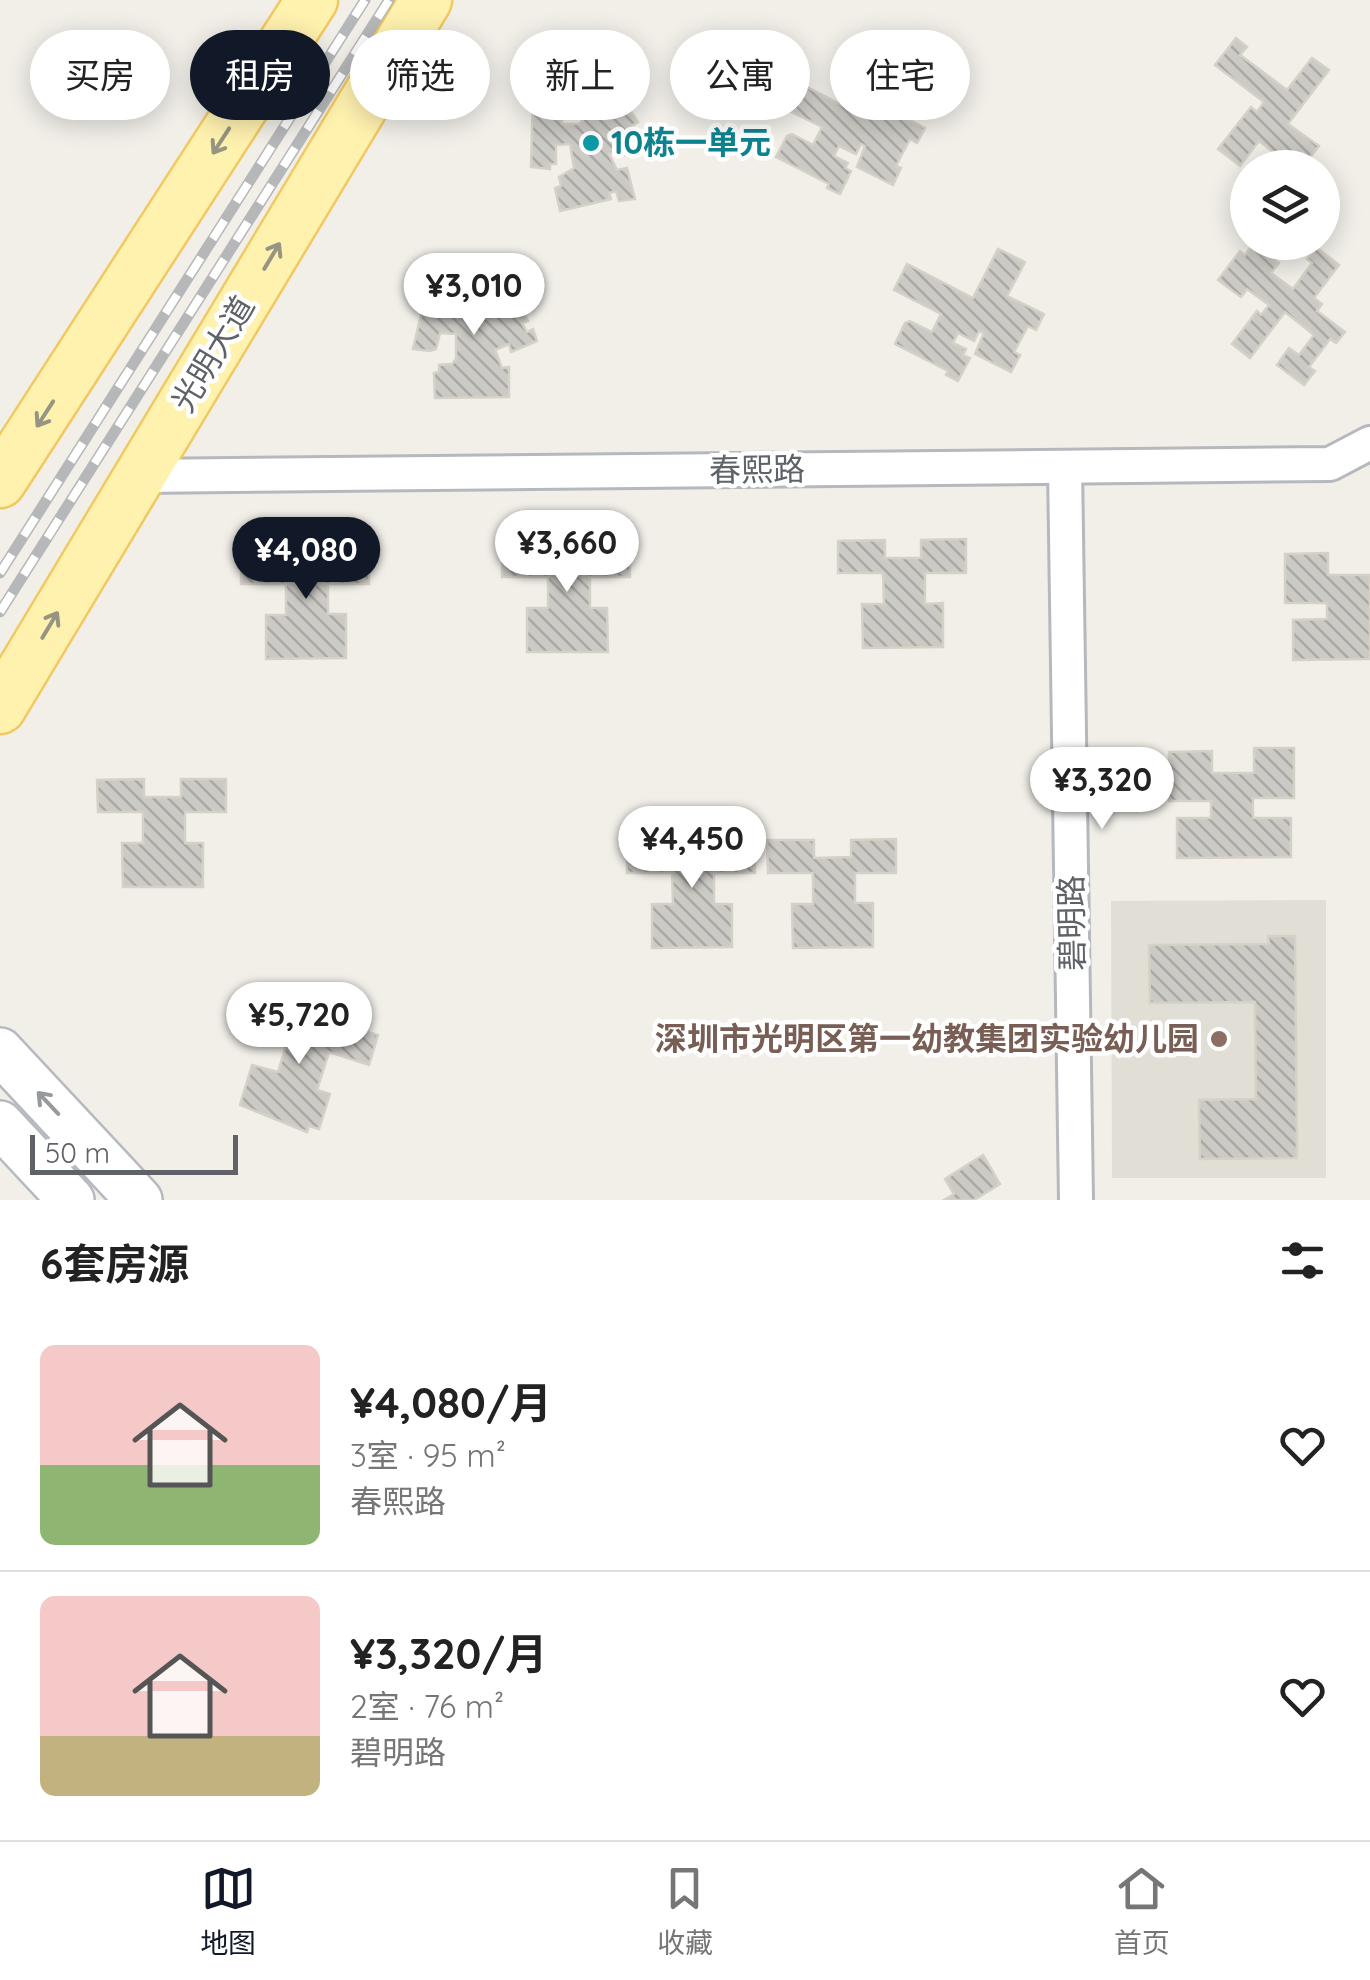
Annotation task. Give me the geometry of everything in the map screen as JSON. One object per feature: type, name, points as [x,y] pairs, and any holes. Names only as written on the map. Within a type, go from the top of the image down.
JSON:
[{"type":"main road","points":[[0,482],[312,0]]},
{"type":"main road","name":"光明大道","points":[[0,708],[426,0]]},
{"type":"main road","points":[[0,1051],[139,1200]]},
{"type":"main road","points":[[0,1124],[71,1200]]},
{"type":"street","name":"春熙路","points":[[139,476],[1330,464],[1370,443]]},
{"type":"street","name":"碧明路","points":[[1065,467],[1076,1200]]},
{"type":"shaded area","name":"深圳市光明区第一幼教集团实验幼儿园","points":[[1326,900],[1326,1178],[1112,1178],[1111,901]]},
{"type":"building","points":[[1236,38],[1247,47],[1240,55],[1287,90],[1312,58],[1329,70],[1288,124],[1319,146],[1316,150],[1271,150],[1259,141],[1252,150],[1230,150],[1230,158],[1218,149],[1251,107],[1257,112],[1264,102],[1215,65]]},
{"type":"building","points":[[810,89],[830,99],[830,120],[910,120],[925,128],[917,143],[910,139],[896,166],[901,168],[893,185],[857,167],[865,146],[861,144],[856,154],[839,146],[834,156],[848,163],[845,168],[851,171],[840,194],[827,188],[829,184],[776,157],[787,136],[792,134],[813,145],[822,127],[808,120]]},
{"type":"building","name":"10栋一单元","points":[[532,120],[579,124],[583,120],[637,120],[633,125],[637,132],[644,130],[652,142],[625,155],[622,148],[609,154],[617,170],[627,168],[635,199],[619,201],[616,191],[609,193],[611,199],[560,211],[555,188],[561,186],[559,177],[574,168],[570,144],[556,145],[556,164],[550,164],[550,169],[531,167]]},
{"type":"building","points":[[998,249],[1025,262],[1007,296],[1044,314],[1036,330],[1028,326],[1014,352],[1020,355],[1011,372],[975,354],[984,333],[979,331],[974,341],[958,333],[953,343],[966,349],[963,355],[970,358],[958,381],[946,375],[948,371],[895,344],[905,323],[910,321],[932,332],[941,314],[894,290],[907,264],[973,298]]},
{"type":"building","points":[[1233,260],[1275,260],[1279,263],[1271,273],[1293,289],[1312,263],[1308,260],[1333,260],[1339,265],[1314,298],[1322,304],[1317,311],[1345,332],[1336,343],[1330,339],[1309,367],[1315,371],[1304,385],[1277,365],[1289,348],[1299,355],[1314,335],[1285,312],[1250,358],[1232,344],[1257,311],[1261,315],[1269,305],[1247,289],[1241,297],[1218,280]]},
{"type":"building","points":[[510,272],[514,286],[508,289],[509,295],[515,293],[528,321],[522,323],[527,332],[533,329],[537,341],[511,352],[509,344],[495,350],[502,368],[509,367],[509,397],[435,398],[434,373],[439,372],[439,365],[452,364],[456,359],[456,334],[440,333],[436,349],[413,349],[430,276],[448,280],[452,313],[470,316],[482,305],[475,285]]},
{"type":"building","points":[[966,539],[966,573],[925,573],[925,604],[943,603],[943,647],[863,648],[862,604],[884,604],[883,573],[838,573],[838,541],[885,540],[885,558],[921,558],[921,540]]},
{"type":"building","points":[[630,543],[630,577],[590,577],[590,608],[607,608],[608,652],[527,652],[527,608],[548,608],[548,577],[502,577],[502,545],[549,544],[549,562],[585,562],[585,544]]},
{"type":"building","points":[[369,550],[369,584],[328,584],[328,614],[346,614],[346,658],[266,659],[266,615],[286,615],[286,584],[241,584],[241,552],[287,551],[288,569],[324,569],[324,551]]},
{"type":"building","points":[[1328,553],[1328,575],[1370,575],[1370,659],[1293,660],[1293,620],[1327,619],[1327,603],[1285,603],[1285,554]]},
{"type":"building","points":[[1254,748],[1294,748],[1294,798],[1253,798],[1253,818],[1291,818],[1291,857],[1177,858],[1177,818],[1211,818],[1211,801],[1169,801],[1169,752],[1212,751],[1212,773],[1254,773]]},
{"type":"building","points":[[144,779],[144,797],[181,797],[181,779],[226,779],[226,812],[185,812],[185,843],[203,843],[203,887],[123,887],[122,843],[143,843],[143,812],[98,812],[97,780]]},
{"type":"building","points":[[896,839],[896,873],[855,873],[855,903],[873,903],[873,947],[793,948],[792,904],[813,904],[813,873],[768,873],[767,840],[814,840],[814,858],[851,857],[851,840]]},
{"type":"building","points":[[627,840],[674,840],[674,858],[710,858],[710,840],[755,840],[755,873],[714,873],[714,904],[732,904],[732,947],[652,948],[652,904],[673,904],[672,873],[627,873]]},
{"type":"building","points":[[1268,936],[1295,936],[1297,1158],[1200,1159],[1199,1100],[1256,1099],[1255,1002],[1150,1003],[1149,945],[1269,944]]},
{"type":"building","points":[[258,1000],[302,1014],[296,1033],[327,1042],[333,1021],[378,1035],[369,1065],[329,1052],[317,1090],[330,1094],[319,1129],[309,1126],[307,1132],[240,1105],[252,1065],[278,1072],[287,1042],[249,1031]]},
{"type":"building","points":[[983,1155],[1000,1184],[974,1200],[944,1200],[954,1194],[945,1179]]},
{"type":"railway","points":[[0,573],[365,0]]},
{"type":"railway","points":[[0,612],[389,0]]},
{"type":"place","name":"10栋一单元","points":[[591,143]]},
{"type":"place","name":"深圳市光明区第一幼教集团实验幼儿园","points":[[1219,1039]]}]
